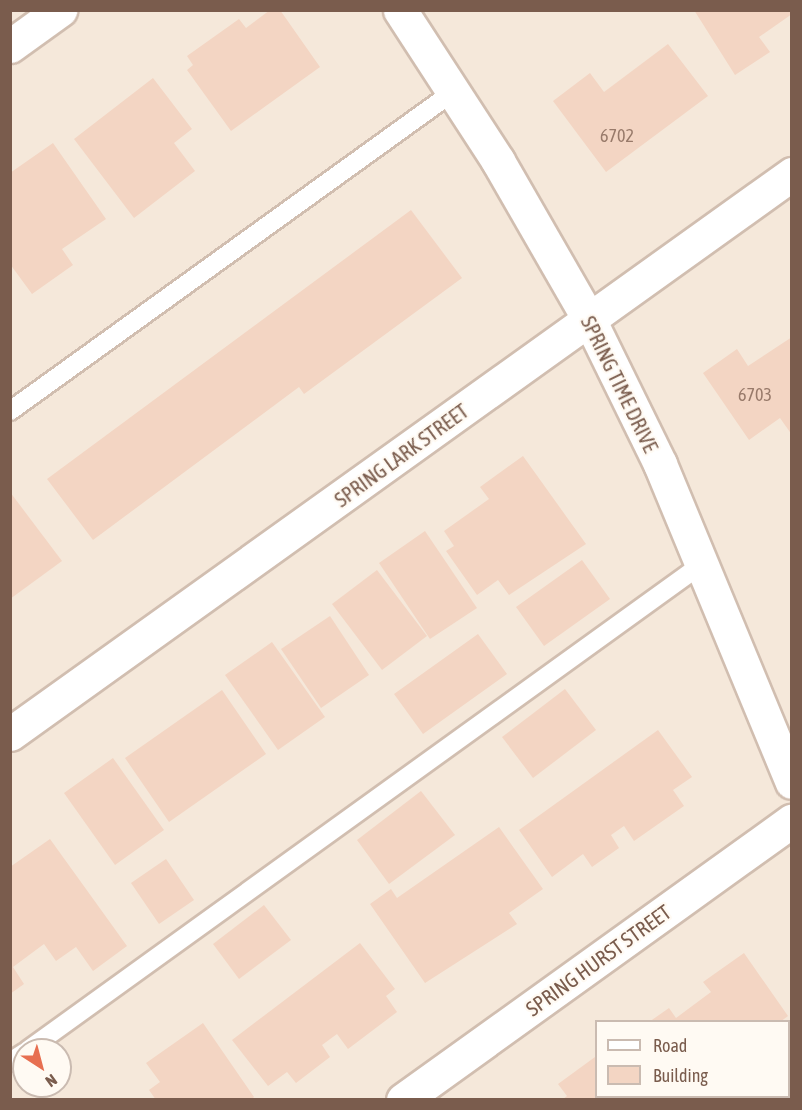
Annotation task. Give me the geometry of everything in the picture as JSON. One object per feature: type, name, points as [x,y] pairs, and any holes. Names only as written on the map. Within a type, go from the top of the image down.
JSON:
[{"type":"street","points":[[10,46],[60,10]]},
{"type":"street","name":"SPRING TIME DRIVE","points":[[400,10],[540,231],[590,321],[660,464],[792,782]]},
{"type":"street","name":"SPRING LARK STREET","points":[[10,735],[792,174]]},
{"type":"street","name":"SPRING HURST STREET","points":[[403,1100],[792,820]]},
{"type":"lane","points":[[10,411],[453,92]]},
{"type":"lane","points":[[44,1038],[702,564]]},
{"type":"shaded area","points":[[10,11],[791,11],[791,1099],[11,1099]]},
{"type":"building","points":[[270,10],[280,10],[320,67],[231,131],[187,70],[193,65],[187,56],[239,19],[246,28]]},
{"type":"building","points":[[694,10],[792,10],[792,14],[759,37],[770,52],[735,75]]},
{"type":"building","points":[[668,44],[708,96],[606,172],[553,101],[590,73],[604,92]]},
{"type":"building","points":[[153,78],[192,129],[174,143],[195,171],[134,218],[74,139]]},
{"type":"building","points":[[53,143],[106,219],[62,249],[73,265],[32,294],[10,264],[10,173]]},
{"type":"building","points":[[411,210],[462,278],[304,394],[299,387],[93,540],[47,479]]},
{"type":"building","points":[[792,337],[792,435],[780,418],[749,440],[703,373],[737,349],[748,366]]},
{"type":"building","points":[[523,456],[586,544],[509,595],[498,580],[477,595],[446,551],[454,546],[444,531],[489,499],[480,487]]},
{"type":"building","points":[[10,492],[62,561],[10,599]]},
{"type":"building","points":[[425,531],[477,608],[430,639],[379,563]]},
{"type":"building","points":[[582,560],[610,599],[544,646],[516,607]]},
{"type":"building","points":[[377,570],[427,636],[382,670],[332,604]]},
{"type":"building","points":[[330,616],[369,675],[321,708],[281,649]]},
{"type":"building","points":[[478,634],[507,674],[423,734],[394,694]]},
{"type":"building","points":[[272,642],[325,717],[278,750],[225,675]]},
{"type":"building","points":[[565,689],[596,730],[533,778],[502,737]]},
{"type":"building","points":[[222,690],[266,754],[169,822],[125,758]]},
{"type":"building","points":[[658,730],[692,777],[673,790],[684,806],[634,841],[624,826],[611,835],[619,848],[592,867],[583,854],[552,877],[519,830]]},
{"type":"building","points":[[113,758],[164,830],[115,865],[64,793]]},
{"type":"building","points":[[421,791],[455,835],[389,884],[357,840]]},
{"type":"building","points":[[499,827],[543,889],[509,913],[517,924],[425,983],[370,904],[391,889],[397,898]]},
{"type":"building","points":[[50,839],[127,946],[93,971],[76,947],[56,961],[44,944],[13,967],[24,984],[10,994],[10,867]]},
{"type":"building","points":[[166,859],[194,900],[159,924],[131,883]]},
{"type":"building","points":[[264,905],[291,940],[239,979],[213,944]]},
{"type":"building","points":[[360,943],[395,989],[386,996],[397,1012],[348,1049],[337,1034],[322,1045],[330,1057],[296,1083],[287,1072],[268,1086],[232,1040]]},
{"type":"building","points":[[744,953],[788,1016],[783,1020],[652,1020],[669,1008],[676,1018],[711,992],[703,982]]},
{"type":"building","points":[[203,1023],[254,1097],[251,1100],[156,1100],[149,1090],[160,1082],[146,1063]]},
{"type":"building","points":[[595,1057],[595,1098],[619,1098],[562,1100],[567,1096],[558,1084]]}]
